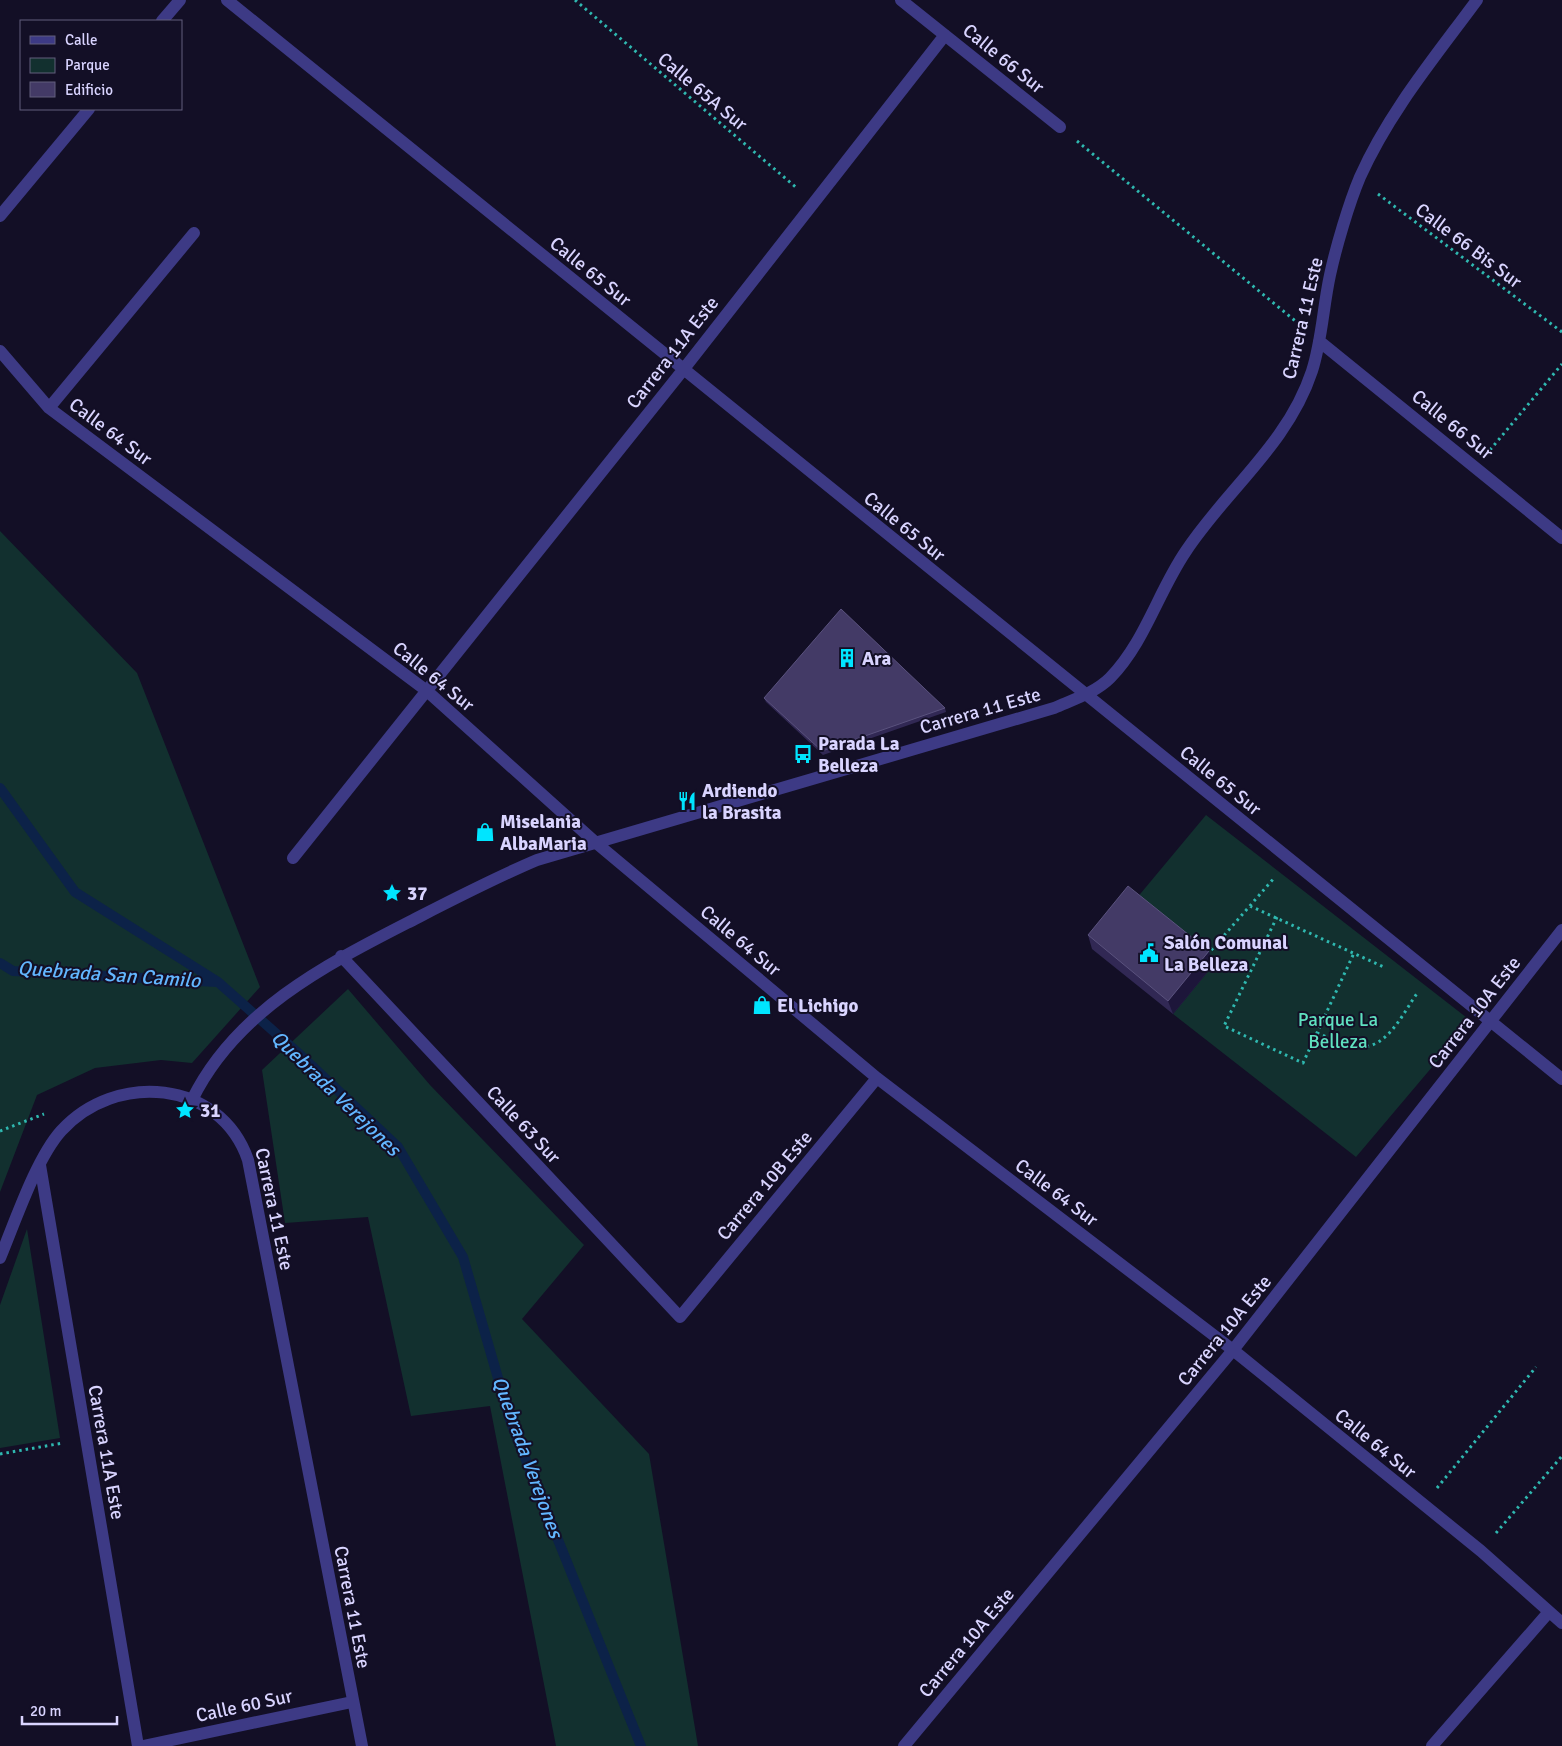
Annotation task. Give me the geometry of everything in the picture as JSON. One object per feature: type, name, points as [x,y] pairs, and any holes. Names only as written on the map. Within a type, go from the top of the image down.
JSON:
[{"type":"street","points":[[163,20],[180,0]]},
{"type":"street","name":"Calle 65 Sur","points":[[227,0],[1084,696],[1491,1021],[1562,1080]]},
{"type":"street","name":"Calle 66 Sur","points":[[901,0],[1060,127]]},
{"type":"street","name":"Carrera 11 Este","points":[[362,1746],[248,1160],[241,1142],[231,1127],[217,1114],[192,1100],[205,1074],[240,1033],[304,979],[341,956],[477,886],[537,860],[595,842],[1044,711],[1084,696],[1107,681],[1128,658],[1185,552],[1200,531],[1281,434],[1299,403],[1312,370],[1319,341],[1330,274],[1359,180],[1377,142],[1394,114],[1477,0]]},
{"type":"street","name":"Carrera 11A Este","points":[[293,858],[683,370],[945,35]]},
{"type":"street","points":[[0,216],[88,110]]},
{"type":"street","points":[[49,408],[194,232]]},
{"type":"street","name":"Calle 66 Sur","points":[[1319,341],[1562,538]]},
{"type":"street","name":"Calle 64 Sur","points":[[0,351],[49,408],[427,691],[595,842],[878,1078],[1233,1350],[1422,1506],[1481,1551],[1562,1623]]},
{"type":"street","name":"Carrera 10A Este","points":[[904,1746],[1233,1350],[1562,930]]},
{"type":"street","name":"Calle 63 Sur","points":[[341,956],[680,1317]]},
{"type":"street","name":"Carrera 10B Este","points":[[680,1317],[878,1078]]},
{"type":"street","points":[[0,1258],[48,1147],[74,1118],[89,1107],[107,1099],[144,1092],[164,1092],[192,1100]]},
{"type":"street","name":"Carrera 11A Este","points":[[40,1165],[138,1746]]},
{"type":"street","points":[[1432,1746],[1548,1612]]},
{"type":"street","name":"Calle 60 Sur","points":[[143,1746],[352,1702]]},
{"type":"path","name":"Calle 65A Sur","points":[[575,0],[814,202]]},
{"type":"path","points":[[1060,127],[1319,341]]},
{"type":"path","name":"Calle 66 Bis Sur","points":[[1359,180],[1562,332]]},
{"type":"path","points":[[1475,466],[1562,364]]},
{"type":"path","points":[[1205,958],[1277,876]]},
{"type":"path","points":[[1250,906],[1388,969]]},
{"type":"path","points":[[1276,917],[1224,1026],[1303,1064],[1354,953]]},
{"type":"path","points":[[1317,1033],[1361,1047],[1379,1042],[1386,1037],[1423,985]]},
{"type":"path","points":[[1422,1506],[1536,1367]]},
{"type":"path","points":[[0,1454],[86,1438]]},
{"type":"path","points":[[1481,1551],[1562,1456]]},
{"type":"green space","points":[[0,531],[137,673],[260,987],[192,1063],[161,1060],[95,1068],[37,1095],[0,1192]]},
{"type":"green space","name":"Parque La Belleza","points":[[1206,815],[1471,1021],[1356,1157],[1173,1014],[1214,964],[1136,899]]},
{"type":"green space","points":[[348,989],[430,1085],[584,1245],[522,1319],[649,1454],[698,1746],[556,1746],[490,1406],[411,1416],[368,1217],[285,1223],[262,1070]]},
{"type":"green space","points":[[27,1229],[60,1438],[0,1448],[0,1305]]},
{"type":"building","name":"Ara","points":[[841,609],[945,708],[822,751],[764,698]]},
{"type":"building","name":"Salón Comunal La Belleza","points":[[1128,886],[1209,951],[1168,1001],[1088,935]]},
{"type":"waterway","name":"Quebrada Verejones","points":[[0,788],[75,892],[218,982],[297,1052],[398,1147],[463,1257],[511,1423],[641,1746]]},
{"type":"waterway","name":"Quebrada San Camilo","points":[[0,963],[13,971],[217,982]]},
{"type":"place","name":"Ara","points":[[847,658]]},
{"type":"place","name":"Parada La Belleza","points":[[803,754]]},
{"type":"place","name":"Ardiendo la Brasita","points":[[687,801]]},
{"type":"place","name":"Miselania AlbaMaria","points":[[485,832]]},
{"type":"place","name":"37","points":[[392,893]]},
{"type":"place","name":"Salón Comunal La Belleza","points":[[1149,953]]},
{"type":"place","name":"El Lichigo","points":[[762,1005]]},
{"type":"place","name":"31","points":[[185,1110]]}]
